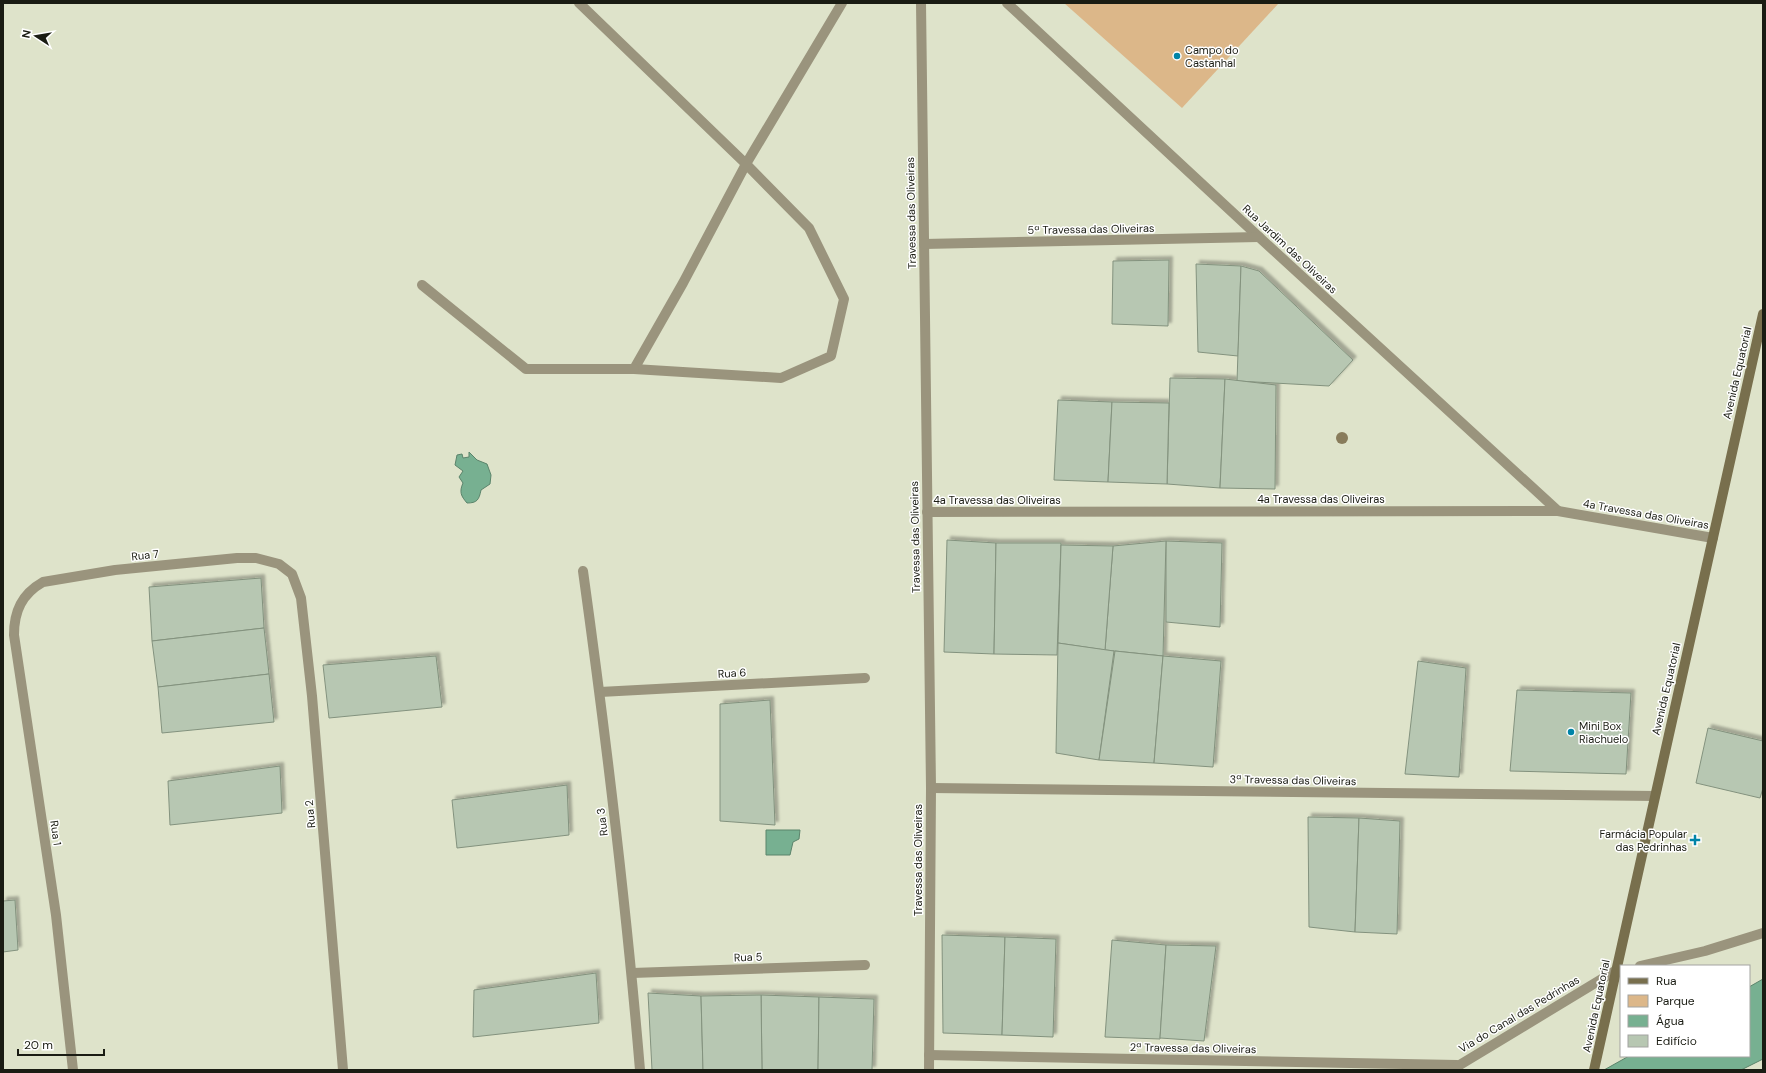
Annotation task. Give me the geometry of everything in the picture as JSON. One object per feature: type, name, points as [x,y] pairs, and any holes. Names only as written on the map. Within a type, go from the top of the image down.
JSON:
[{"type":"street","points":[[422,285],[526,369],[634,369],[781,378],[831,356],[844,299],[809,228],[746,164],[579,3]]},
{"type":"street","points":[[634,369],[683,283],[746,164],[842,3]]},
{"type":"street","name":"Travessa das Oliveiras","points":[[921,3],[931,788],[929,1070]]},
{"type":"street","name":"Rua Jardim das Oliveiras","points":[[1007,3],[1259,238],[1558,511]]},
{"type":"street","name":"5ª Travessa das Oliveiras","points":[[924,244],[1259,238]]},
{"type":"street","name":"Avenida Equatorial","points":[[1594,1070],[1618,971],[1655,796],[1763,314]]},
{"type":"street","name":"4a Travessa das Oliveiras","points":[[927,512],[1558,511],[1713,538]]},
{"type":"street","name":"Rua 7","points":[[21,602],[35,587],[43,582],[115,570],[237,558],[256,558],[279,564]]},
{"type":"street","name":"Rua 2","points":[[279,564],[292,574],[297,586],[306,627],[343,1070]]},
{"type":"street","name":"Rua 3","points":[[584,571],[600,692],[632,973],[640,1070]]},
{"type":"street","name":"Rua 1","points":[[21,602],[14,622],[14,634],[56,915],[73,1070]]},
{"type":"street","name":"Rua 6","points":[[600,692],[865,678]]},
{"type":"street","name":"3ª Travessa das Oliveiras","points":[[931,788],[1655,796]]},
{"type":"street","points":[[1645,965],[1705,952],[1763,934]]},
{"type":"street","name":"Rua 5","points":[[632,973],[865,965]]},
{"type":"street","name":"Via do Canal das Pedrinhas","points":[[1454,1067],[1618,971]]},
{"type":"street","name":"2ª Travessa das Oliveiras","points":[[929,1055],[1454,1067]]},
{"type":"green space","name":"Campo do Castanhal","points":[[1064,3],[1279,3],[1182,108]]},
{"type":"water","points":[[469,452],[477,460],[487,464],[491,475],[490,484],[481,490],[477,500],[467,503],[461,494],[463,483],[459,477],[463,471],[455,465],[457,455],[462,454],[463,458],[469,457]]},
{"type":"water","points":[[766,830],[800,830],[799,839],[793,842],[790,855],[766,855]]},
{"type":"water","points":[[1763,979],[1763,1059],[1741,1070],[1604,1070],[1627,1057],[1750,1057],[1750,986]]},
{"type":"building","points":[[1169,260],[1168,326],[1112,324],[1113,261]]},
{"type":"building","points":[[1196,264],[1241,266],[1238,356],[1198,352]]},
{"type":"building","points":[[1241,266],[1259,271],[1353,360],[1329,386],[1237,381]]},
{"type":"building","points":[[1170,378],[1225,379],[1220,488],[1167,484]]},
{"type":"building","points":[[1225,379],[1276,385],[1275,489],[1220,488]]},
{"type":"building","points":[[1058,400],[1112,402],[1108,482],[1054,480]]},
{"type":"building","points":[[1112,402],[1169,403],[1167,484],[1108,482]]},
{"type":"building","points":[[947,540],[996,543],[994,654],[944,652]]},
{"type":"building","points":[[1166,541],[1222,543],[1220,627],[1166,622]]},
{"type":"building","points":[[1166,541],[1163,656],[1105,650],[1113,546]]},
{"type":"building","points":[[996,543],[1061,543],[1057,655],[994,654]]},
{"type":"building","points":[[1061,545],[1113,546],[1105,650],[1058,643]]},
{"type":"building","points":[[261,578],[264,628],[152,641],[149,587]]},
{"type":"building","points":[[264,628],[269,674],[158,687],[152,641]]},
{"type":"building","points":[[1058,643],[1114,651],[1099,760],[1056,753]]},
{"type":"building","points":[[1115,651],[1163,656],[1154,763],[1099,760]]},
{"type":"building","points":[[436,656],[442,707],[329,718],[323,665]]},
{"type":"building","points":[[1163,656],[1221,661],[1213,767],[1154,763]]},
{"type":"building","points":[[1418,661],[1466,668],[1459,777],[1405,774]]},
{"type":"building","points":[[269,674],[274,722],[162,733],[158,687]]},
{"type":"building","name":"Mini Box Riachuelo","points":[[1517,690],[1631,693],[1626,774],[1510,771]]},
{"type":"building","points":[[770,700],[775,825],[720,821],[720,704]]},
{"type":"building","points":[[1708,728],[1763,741],[1763,788],[1760,798],[1696,783]]},
{"type":"building","points":[[280,766],[282,813],[170,825],[168,781]]},
{"type":"building","points":[[567,785],[569,835],[457,848],[452,800]]},
{"type":"building","points":[[1308,817],[1359,818],[1355,932],[1309,927]]},
{"type":"building","points":[[1359,818],[1400,821],[1397,934],[1355,932]]},
{"type":"building","points":[[15,900],[18,950],[3,952],[3,901]]},
{"type":"building","points":[[942,935],[1005,937],[1002,1035],[943,1033]]},
{"type":"building","points":[[1005,937],[1056,939],[1053,1037],[1002,1035]]},
{"type":"building","points":[[1112,940],[1166,945],[1160,1039],[1105,1037]]},
{"type":"building","points":[[1166,945],[1216,946],[1204,1041],[1160,1038]]},
{"type":"building","points":[[596,973],[599,1023],[473,1037],[474,990]]},
{"type":"building","points":[[648,993],[701,996],[703,1070],[652,1070]]},
{"type":"building","points":[[761,995],[819,997],[818,1070],[762,1070]]},
{"type":"building","points":[[761,995],[762,1070],[703,1070],[701,996]]},
{"type":"building","points":[[819,997],[874,999],[872,1070],[818,1070]]},
{"type":"place","name":"Campo do Castanhal","points":[[1177,56]]},
{"type":"place","name":"Mini Box Riachuelo","points":[[1571,732]]},
{"type":"place","name":"Farmácia Popular das Pedrinhas","points":[[1695,840]]}]
